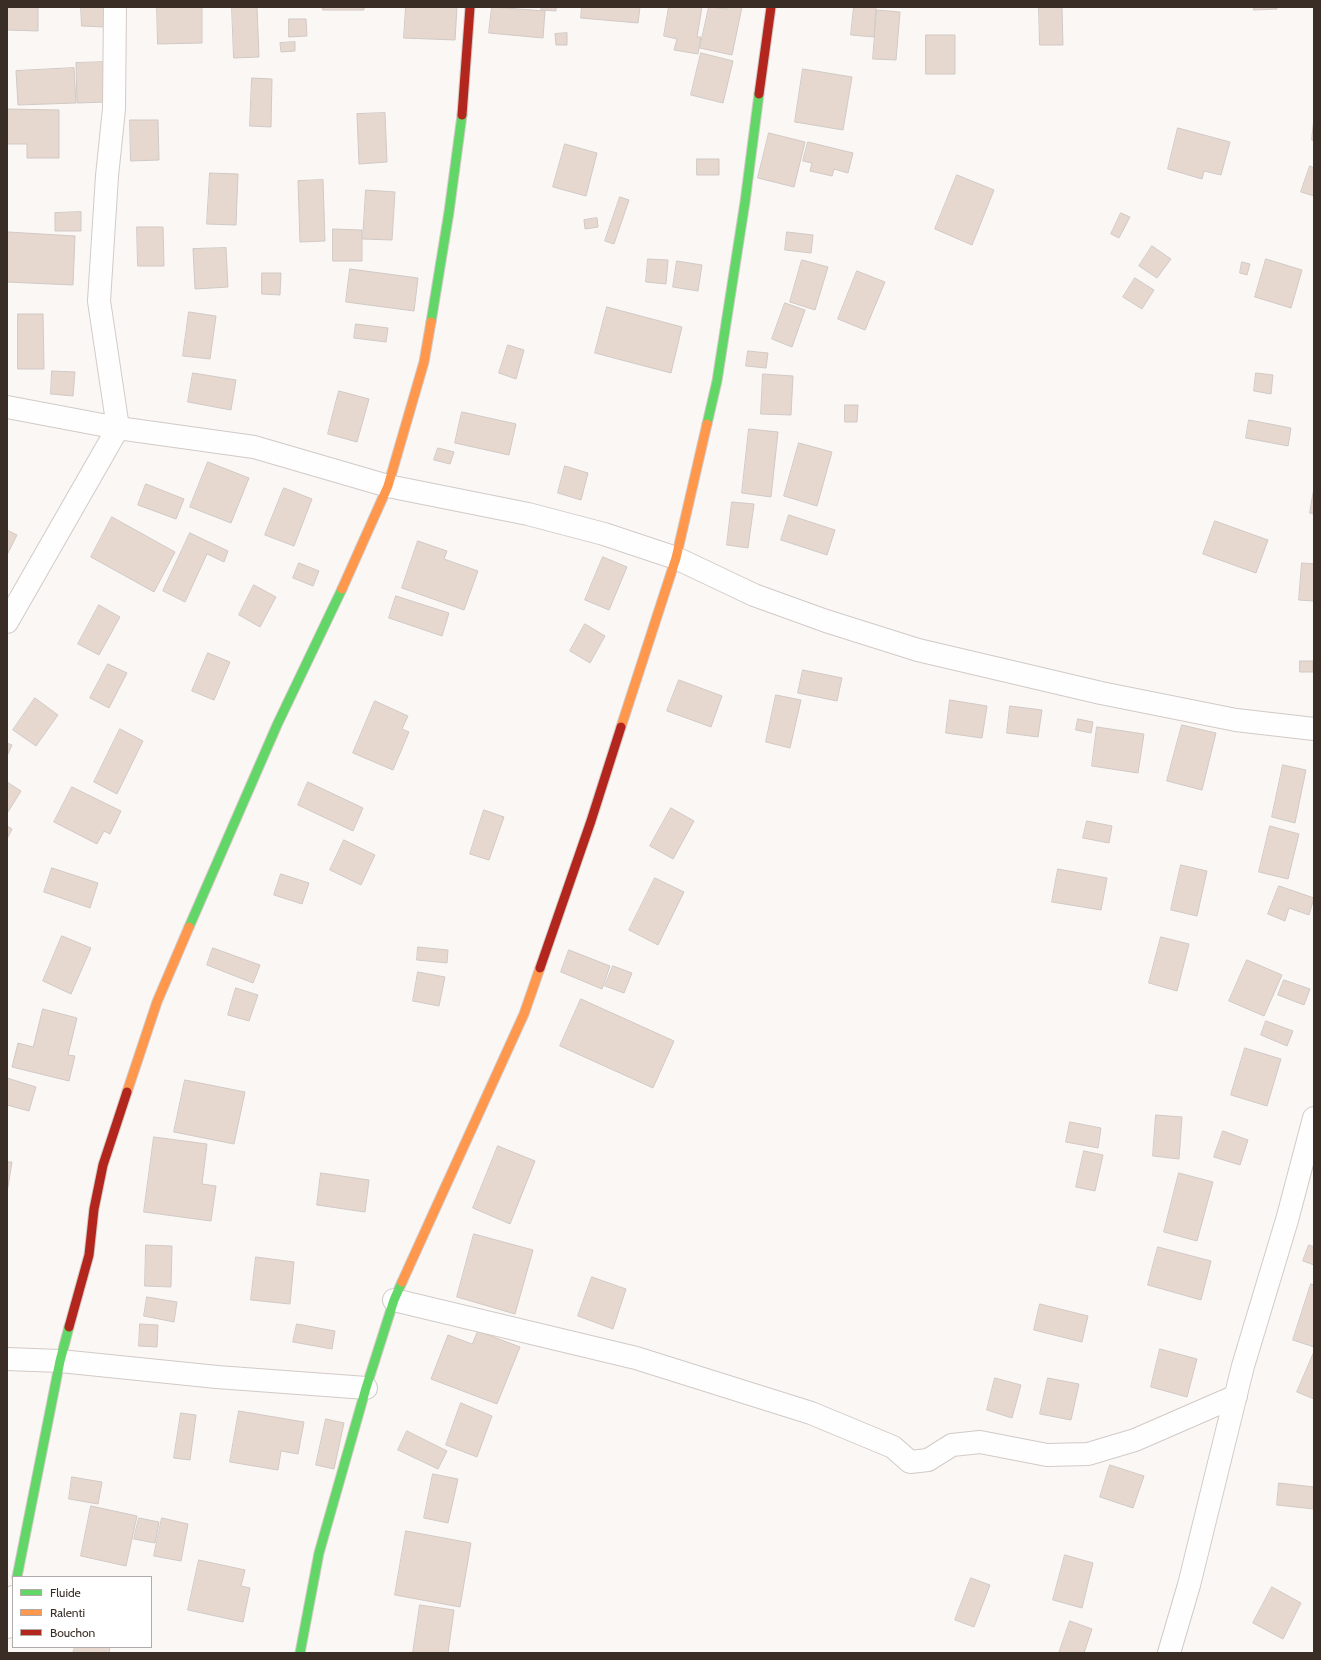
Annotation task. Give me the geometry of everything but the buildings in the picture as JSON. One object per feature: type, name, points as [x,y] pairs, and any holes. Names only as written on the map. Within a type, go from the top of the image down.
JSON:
[{"type":"street","points":[[7,622],[118,428],[99,301],[107,176],[114,109],[115,7]]},
{"type":"street","points":[[17,1576],[60,1361],[90,1255],[94,1209],[103,1164],[157,1002],[277,725],[348,576],[388,486],[424,362],[449,212],[464,103],[470,7]]},
{"type":"street","points":[[300,1653],[319,1553],[366,1388],[394,1300],[524,1014],[591,822],[676,558],[717,381],[745,202],[771,7]]},
{"type":"street","points":[[7,407],[118,428],[254,446],[388,486],[543,518],[604,534],[676,558],[754,595],[826,621],[918,650],[1108,695],[1236,720],[1314,729]]},
{"type":"street","points":[[1169,1653],[1189,1585],[1243,1366],[1287,1220],[1314,1118]]},
{"type":"street","points":[[394,1300],[636,1358],[811,1413],[893,1447],[910,1462],[928,1460],[952,1445],[980,1442],[1047,1455],[1088,1454],[1135,1440],[1236,1396]]},
{"type":"street","points":[[7,1359],[60,1361],[217,1377],[366,1388]]},
{"type":"street","points":[[7,1627],[12,1602]]},
{"type":"traffic: fast","points":[[707,424],[717,381],[745,202],[759,94]]},
{"type":"traffic: fast","points":[[431,322],[449,212],[462,115]]},
{"type":"traffic: fast","points":[[189,927],[277,725],[342,589]]},
{"type":"traffic: fast","points":[[300,1653],[319,1553],[366,1388],[394,1300],[402,1282]]},
{"type":"traffic: fast","points":[[17,1576],[60,1361],[69,1327]]},
{"type":"traffic: slow","points":[[342,589],[388,486],[424,362],[431,322]]},
{"type":"traffic: slow","points":[[621,727],[676,558],[707,424]]},
{"type":"traffic: slow","points":[[127,1092],[157,1002],[189,927]]},
{"type":"traffic: slow","points":[[402,1282],[524,1014],[540,968]]},
{"type":"traffic: jam","points":[[462,115],[470,7]]},
{"type":"traffic: jam","points":[[759,94],[771,7]]},
{"type":"traffic: jam","points":[[540,968],[591,821],[621,727]]},
{"type":"traffic: jam","points":[[69,1327],[89,1255],[94,1209],[103,1165],[127,1092]]}]
